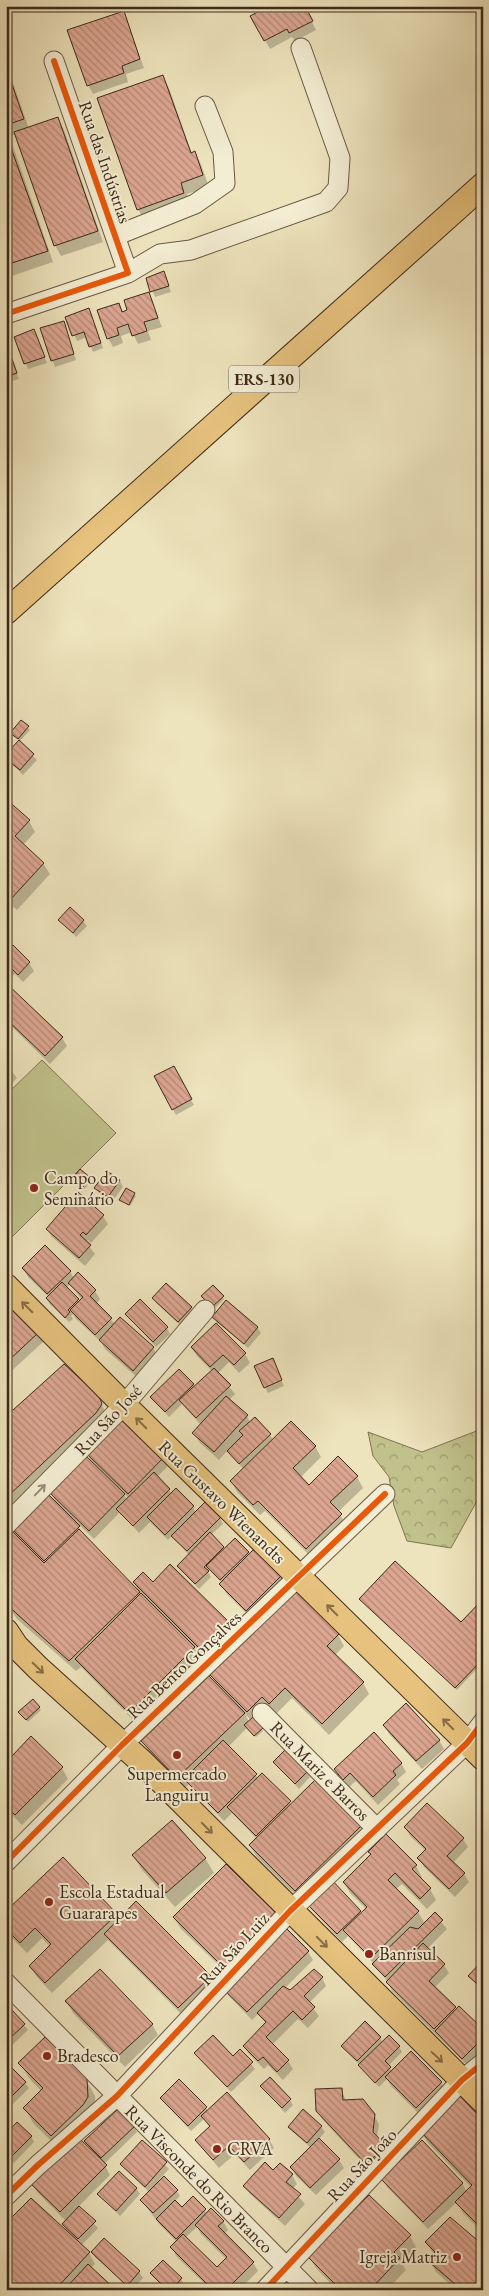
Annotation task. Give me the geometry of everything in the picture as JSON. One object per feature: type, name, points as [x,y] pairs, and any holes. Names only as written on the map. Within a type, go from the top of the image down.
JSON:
[{"type":"main road","name":"ERS-130","points":[[6,612],[46,574],[483,185]]},
{"type":"main road","name":"ERS-130","points":[[6,604],[46,574]]},
{"type":"main road","name":"Rua Gustavo Wienandts","points":[[6,1286],[124,1406],[475,1750]]},
{"type":"main road","points":[[6,1631],[16,1646],[38,1668],[122,1744],[483,2101]]},
{"type":"street","points":[[6,314],[128,272],[160,254],[191,250],[326,202],[338,188],[340,158],[301,48]]},
{"type":"street","name":"Rua das Indústrias","points":[[54,61],[128,272]]},
{"type":"street","points":[[115,236],[195,204],[225,183],[224,152],[205,106]]},
{"type":"street","name":"Rua São José","points":[[6,1525],[124,1406],[205,1310]]},
{"type":"street","name":"Rua Bento Gonçalves","points":[[6,1862],[122,1744],[385,1494]]},
{"type":"street","name":"Rua Mariz e Barros","points":[[262,1713],[377,1829]]},
{"type":"street","name":"Rua São Luiz","points":[[6,2196],[38,2165],[118,2096],[290,1911],[377,1829],[475,1750],[483,1722]]},
{"type":"street","name":"Rua Visconde do Rio Branco","points":[[6,1983],[309,2290]]},
{"type":"street","name":"Rua São João","points":[[265,2290],[462,2080],[483,2063]]},
{"type":"green space","name":"Campo do Seminário","points":[[42,1060],[116,1133],[6,1243],[6,1095]]},
{"type":"green space","points":[[483,1430],[483,1498],[478,1499],[451,1548],[407,1541],[394,1506],[389,1477],[373,1456],[368,1432],[422,1452]]},
{"type":"building","points":[[269,6],[305,6],[313,21],[289,33],[287,29],[264,41],[250,16]]},
{"type":"building","points":[[124,11],[140,59],[122,66],[124,73],[87,86],[67,30]]},
{"type":"building","points":[[6,67],[24,119],[6,125]]},
{"type":"building","points":[[163,75],[191,153],[195,151],[203,175],[181,183],[184,193],[137,210],[97,98]]},
{"type":"building","points":[[58,117],[98,231],[54,246],[14,132]]},
{"type":"building","points":[[6,134],[48,251],[6,265]]},
{"type":"building","points":[[164,271],[169,286],[150,292],[146,278]]},
{"type":"building","points":[[149,292],[158,318],[144,322],[147,331],[132,336],[128,324],[117,328],[119,335],[107,339],[97,310],[119,303],[122,312],[127,310],[124,300]]},
{"type":"building","points":[[89,308],[101,343],[89,347],[84,332],[72,336],[65,317]]},
{"type":"building","points":[[64,321],[74,354],[51,361],[40,328]]},
{"type":"building","points":[[34,329],[45,357],[24,364],[14,337]]},
{"type":"building","points":[[6,342],[17,373],[6,377]]},
{"type":"building","points":[[21,720],[29,726],[18,739],[10,733]]},
{"type":"building","points":[[19,740],[34,754],[20,770],[6,759],[6,754]]},
{"type":"building","points":[[6,799],[30,820],[15,836],[44,863],[10,900],[6,897]]},
{"type":"building","points":[[70,907],[84,920],[73,933],[58,920]]},
{"type":"building","points":[[13,945],[30,962],[18,975],[9,966],[6,969],[6,952]]},
{"type":"building","points":[[6,983],[63,1037],[45,1056],[6,1019]]},
{"type":"building","points":[[174,1066],[192,1099],[172,1110],[154,1076]]},
{"type":"building","points":[[80,1169],[91,1178],[81,1189],[71,1180]]},
{"type":"building","points":[[107,1171],[120,1180],[108,1197],[94,1188]]},
{"type":"building","points":[[126,1188],[135,1193],[129,1205],[119,1200]]},
{"type":"building","points":[[78,1192],[104,1215],[86,1235],[83,1232],[80,1235],[91,1245],[79,1258],[46,1229]]},
{"type":"building","points":[[45,1245],[71,1271],[47,1294],[22,1268]]},
{"type":"building","points":[[78,1272],[96,1290],[90,1296],[112,1318],[95,1335],[70,1310],[83,1297],[68,1283]]},
{"type":"building","points":[[62,1282],[79,1299],[68,1310],[70,1312],[65,1318],[46,1298]]},
{"type":"building","points":[[166,1283],[192,1307],[178,1322],[152,1298]]},
{"type":"building","points":[[213,1285],[224,1296],[212,1307],[201,1296]]},
{"type":"building","points":[[140,1299],[168,1327],[153,1342],[125,1314]]},
{"type":"building","points":[[226,1300],[258,1327],[244,1344],[212,1317]]},
{"type":"building","points":[[12,1304],[39,1332],[6,1363],[6,1309]]},
{"type":"building","points":[[120,1317],[154,1347],[133,1371],[99,1340]]},
{"type":"building","points":[[216,1323],[246,1353],[234,1365],[223,1355],[210,1367],[191,1347]]},
{"type":"building","points":[[273,1358],[282,1380],[264,1388],[254,1366]]},
{"type":"building","points":[[64,1364],[99,1396],[102,1404],[96,1413],[6,1498],[6,1405],[13,1410]]},
{"type":"building","points":[[214,1368],[231,1385],[196,1418],[179,1400]]},
{"type":"building","points":[[179,1369],[194,1384],[165,1412],[150,1397]]},
{"type":"building","points":[[226,1396],[248,1415],[214,1452],[192,1433]]},
{"type":"building","points":[[121,1413],[165,1456],[128,1494],[84,1451]]},
{"type":"building","points":[[255,1417],[271,1434],[239,1464],[227,1451],[243,1435],[239,1431]]},
{"type":"building","points":[[291,1421],[316,1446],[293,1468],[309,1485],[338,1456],[358,1476],[330,1502],[342,1514],[306,1549],[258,1501],[253,1505],[230,1481]]},
{"type":"building","points":[[85,1455],[125,1494],[89,1531],[49,1492]]},
{"type":"building","points":[[154,1472],[170,1489],[133,1526],[116,1509]]},
{"type":"building","points":[[176,1488],[194,1506],[165,1535],[147,1517]]},
{"type":"building","points":[[45,1491],[80,1526],[44,1561],[9,1526]]},
{"type":"building","points":[[205,1502],[221,1517],[187,1551],[171,1536]]},
{"type":"building","points":[[79,1529],[140,1592],[69,1661],[6,1604],[6,1536],[12,1531],[44,1563]]},
{"type":"building","points":[[210,1532],[224,1547],[204,1567],[209,1571],[195,1584],[177,1566]]},
{"type":"building","points":[[235,1538],[249,1552],[220,1580],[206,1566]]},
{"type":"building","points":[[256,1547],[283,1574],[246,1611],[219,1584]]},
{"type":"building","points":[[395,1561],[461,1622],[483,1599],[483,1659],[455,1688],[359,1599]]},
{"type":"building","points":[[170,1564],[235,1628],[207,1656],[133,1582],[143,1572],[153,1582]]},
{"type":"building","points":[[294,1589],[339,1634],[327,1646],[364,1682],[322,1724],[285,1688],[269,1704],[262,1697],[247,1712],[209,1674]]},
{"type":"building","points":[[141,1593],[195,1647],[129,1713],[75,1659]]},
{"type":"building","points":[[209,1676],[245,1713],[177,1778],[141,1741]]},
{"type":"building","points":[[33,1699],[40,1707],[26,1720],[18,1712]]},
{"type":"building","points":[[406,1703],[440,1740],[416,1761],[383,1725]]},
{"type":"building","points":[[253,1717],[263,1728],[254,1736],[244,1725]]},
{"type":"building","points":[[374,1732],[402,1763],[393,1771],[396,1775],[373,1797],[350,1773],[343,1780],[334,1769]]},
{"type":"building","points":[[31,1736],[63,1767],[15,1815],[6,1806],[6,1752],[11,1757]]},
{"type":"building","points":[[223,1740],[257,1774],[218,1813],[184,1779]]},
{"type":"building","points":[[286,1749],[308,1771],[295,1784],[273,1762]]},
{"type":"building","points":[[262,1773],[291,1801],[256,1836],[227,1807]]},
{"type":"building","points":[[316,1779],[362,1825],[295,1891],[249,1845]]},
{"type":"building","points":[[427,1803],[464,1838],[447,1856],[465,1873],[449,1889],[417,1858],[426,1849],[404,1827]]},
{"type":"building","points":[[172,1820],[206,1858],[166,1893],[132,1855]]},
{"type":"building","points":[[386,1834],[417,1865],[412,1869],[431,1888],[420,1899],[395,1873],[388,1880],[419,1911],[371,1958],[343,1930],[367,1907],[343,1882],[371,1854],[368,1852]]},
{"type":"building","points":[[63,1857],[117,1914],[45,1983],[29,1966],[51,1944],[35,1928],[20,1943],[6,1929],[6,1911]]},
{"type":"building","points":[[226,1864],[277,1914],[224,1968],[173,1917]]},
{"type":"building","points":[[329,1877],[361,1911],[337,1934],[304,1901]]},
{"type":"building","points":[[136,1901],[211,1976],[178,2008],[104,1934]]},
{"type":"building","points":[[435,1912],[443,1920],[385,1977],[372,1964],[410,1927],[418,1929]]},
{"type":"building","points":[[283,1925],[309,1951],[247,2012],[221,1987]]},
{"type":"building","points":[[423,1943],[445,1964],[429,1981],[456,2007],[434,2029],[386,1982]]},
{"type":"building","points":[[483,1960],[483,1989],[468,1976]]},
{"type":"building","points":[[100,1969],[153,2024],[118,2056],[65,2001]]},
{"type":"building","points":[[314,1969],[323,1977],[304,1996],[315,2007],[302,2020],[293,2011],[266,2037],[289,2060],[277,2072],[263,2057],[258,2061],[243,2046],[266,2022],[257,2013],[283,1986],[290,1990]]},
{"type":"building","points":[[459,2006],[483,2029],[483,2038],[462,2059],[435,2031]]},
{"type":"building","points":[[11,2009],[25,2024],[6,2042],[6,2014]]},
{"type":"building","points":[[365,2021],[381,2037],[357,2061],[341,2046]]},
{"type":"building","points":[[213,2035],[233,2056],[240,2049],[253,2062],[227,2087],[194,2053]]},
{"type":"building","points":[[389,2035],[400,2046],[385,2061],[391,2067],[375,2083],[358,2065]]},
{"type":"building","points":[[45,2037],[87,2079],[88,2097],[83,2105],[51,2136],[23,2108],[43,2088],[18,2063]]},
{"type":"building","points":[[411,2051],[442,2082],[416,2108],[385,2077]]},
{"type":"building","points":[[12,2068],[26,2082],[6,2102],[6,2074]]},
{"type":"building","points":[[270,2077],[291,2099],[282,2108],[260,2086]]},
{"type":"building","points":[[179,2079],[207,2107],[188,2126],[160,2098]]},
{"type":"building","points":[[342,2088],[343,2100],[363,2099],[375,2114],[373,2132],[386,2146],[366,2164],[316,2111],[315,2089]]},
{"type":"building","points":[[227,2092],[270,2139],[244,2162],[229,2146],[213,2160],[195,2140],[210,2126],[201,2116]]},
{"type":"building","points":[[457,2093],[483,2120],[483,2230],[455,2202],[472,2185],[419,2130]]},
{"type":"building","points":[[118,2109],[135,2126],[101,2158],[84,2141]]},
{"type":"building","points":[[303,2109],[322,2126],[307,2143],[288,2127]]},
{"type":"building","points":[[17,2122],[32,2136],[10,2158],[6,2155],[6,2134]]},
{"type":"building","points":[[77,2136],[107,2165],[60,2212],[30,2183]]},
{"type":"building","points":[[319,2138],[340,2159],[310,2188],[290,2167]]},
{"type":"building","points":[[142,2140],[167,2162],[145,2187],[120,2164]]},
{"type":"building","points":[[422,2140],[463,2183],[423,2222],[381,2179]]},
{"type":"building","points":[[265,2162],[273,2170],[280,2163],[293,2174],[286,2182],[301,2194],[279,2218],[243,2186]]},
{"type":"building","points":[[119,2171],[137,2188],[116,2211],[97,2194]]},
{"type":"building","points":[[164,2176],[178,2190],[153,2213],[140,2200]]},
{"type":"building","points":[[369,2195],[411,2235],[394,2252],[400,2258],[370,2290],[341,2290],[308,2257]]},
{"type":"building","points":[[193,2196],[206,2209],[176,2239],[156,2219],[175,2200],[182,2207]]},
{"type":"building","points":[[31,2198],[90,2252],[55,2290],[6,2290],[6,2223]]},
{"type":"building","points":[[79,2206],[96,2221],[78,2239],[62,2224]]},
{"type":"building","points":[[211,2208],[224,2221],[218,2226],[254,2262],[226,2290],[213,2290],[170,2247],[183,2234],[217,2267],[227,2257],[195,2225]]},
{"type":"building","name":"Igreja Matriz","points":[[450,2217],[483,2245],[483,2290],[462,2290],[428,2261],[435,2252],[425,2242]]},
{"type":"building","points":[[104,2238],[140,2271],[127,2286],[91,2252]]},
{"type":"building","points":[[163,2260],[182,2278],[171,2290],[167,2290],[150,2273]]},
{"type":"building","points":[[88,2264],[116,2290],[64,2290]]},
{"type":"cycle path","points":[[6,314],[128,273],[54,61]]},
{"type":"cycle path","points":[[6,1862],[122,1745],[385,1494]]},
{"type":"cycle path","points":[[6,2196],[38,2165],[117,2096],[290,1911],[467,1743],[483,1722]]},
{"type":"cycle path","points":[[265,2290],[462,2080],[483,2063]]},
{"type":"place","name":"Campo do Seminário","points":[[34,1188]]},
{"type":"place","name":"Supermercado Languiru","points":[[177,1755]]},
{"type":"place","name":"Escola Estadual Guararapes","points":[[49,1902]]},
{"type":"place","name":"Banrisul","points":[[369,1954]]},
{"type":"place","name":"Bradesco","points":[[47,2056]]},
{"type":"place","name":"CRVA","points":[[217,2149]]},
{"type":"place","name":"Igreja Matriz","points":[[457,2257]]}]
